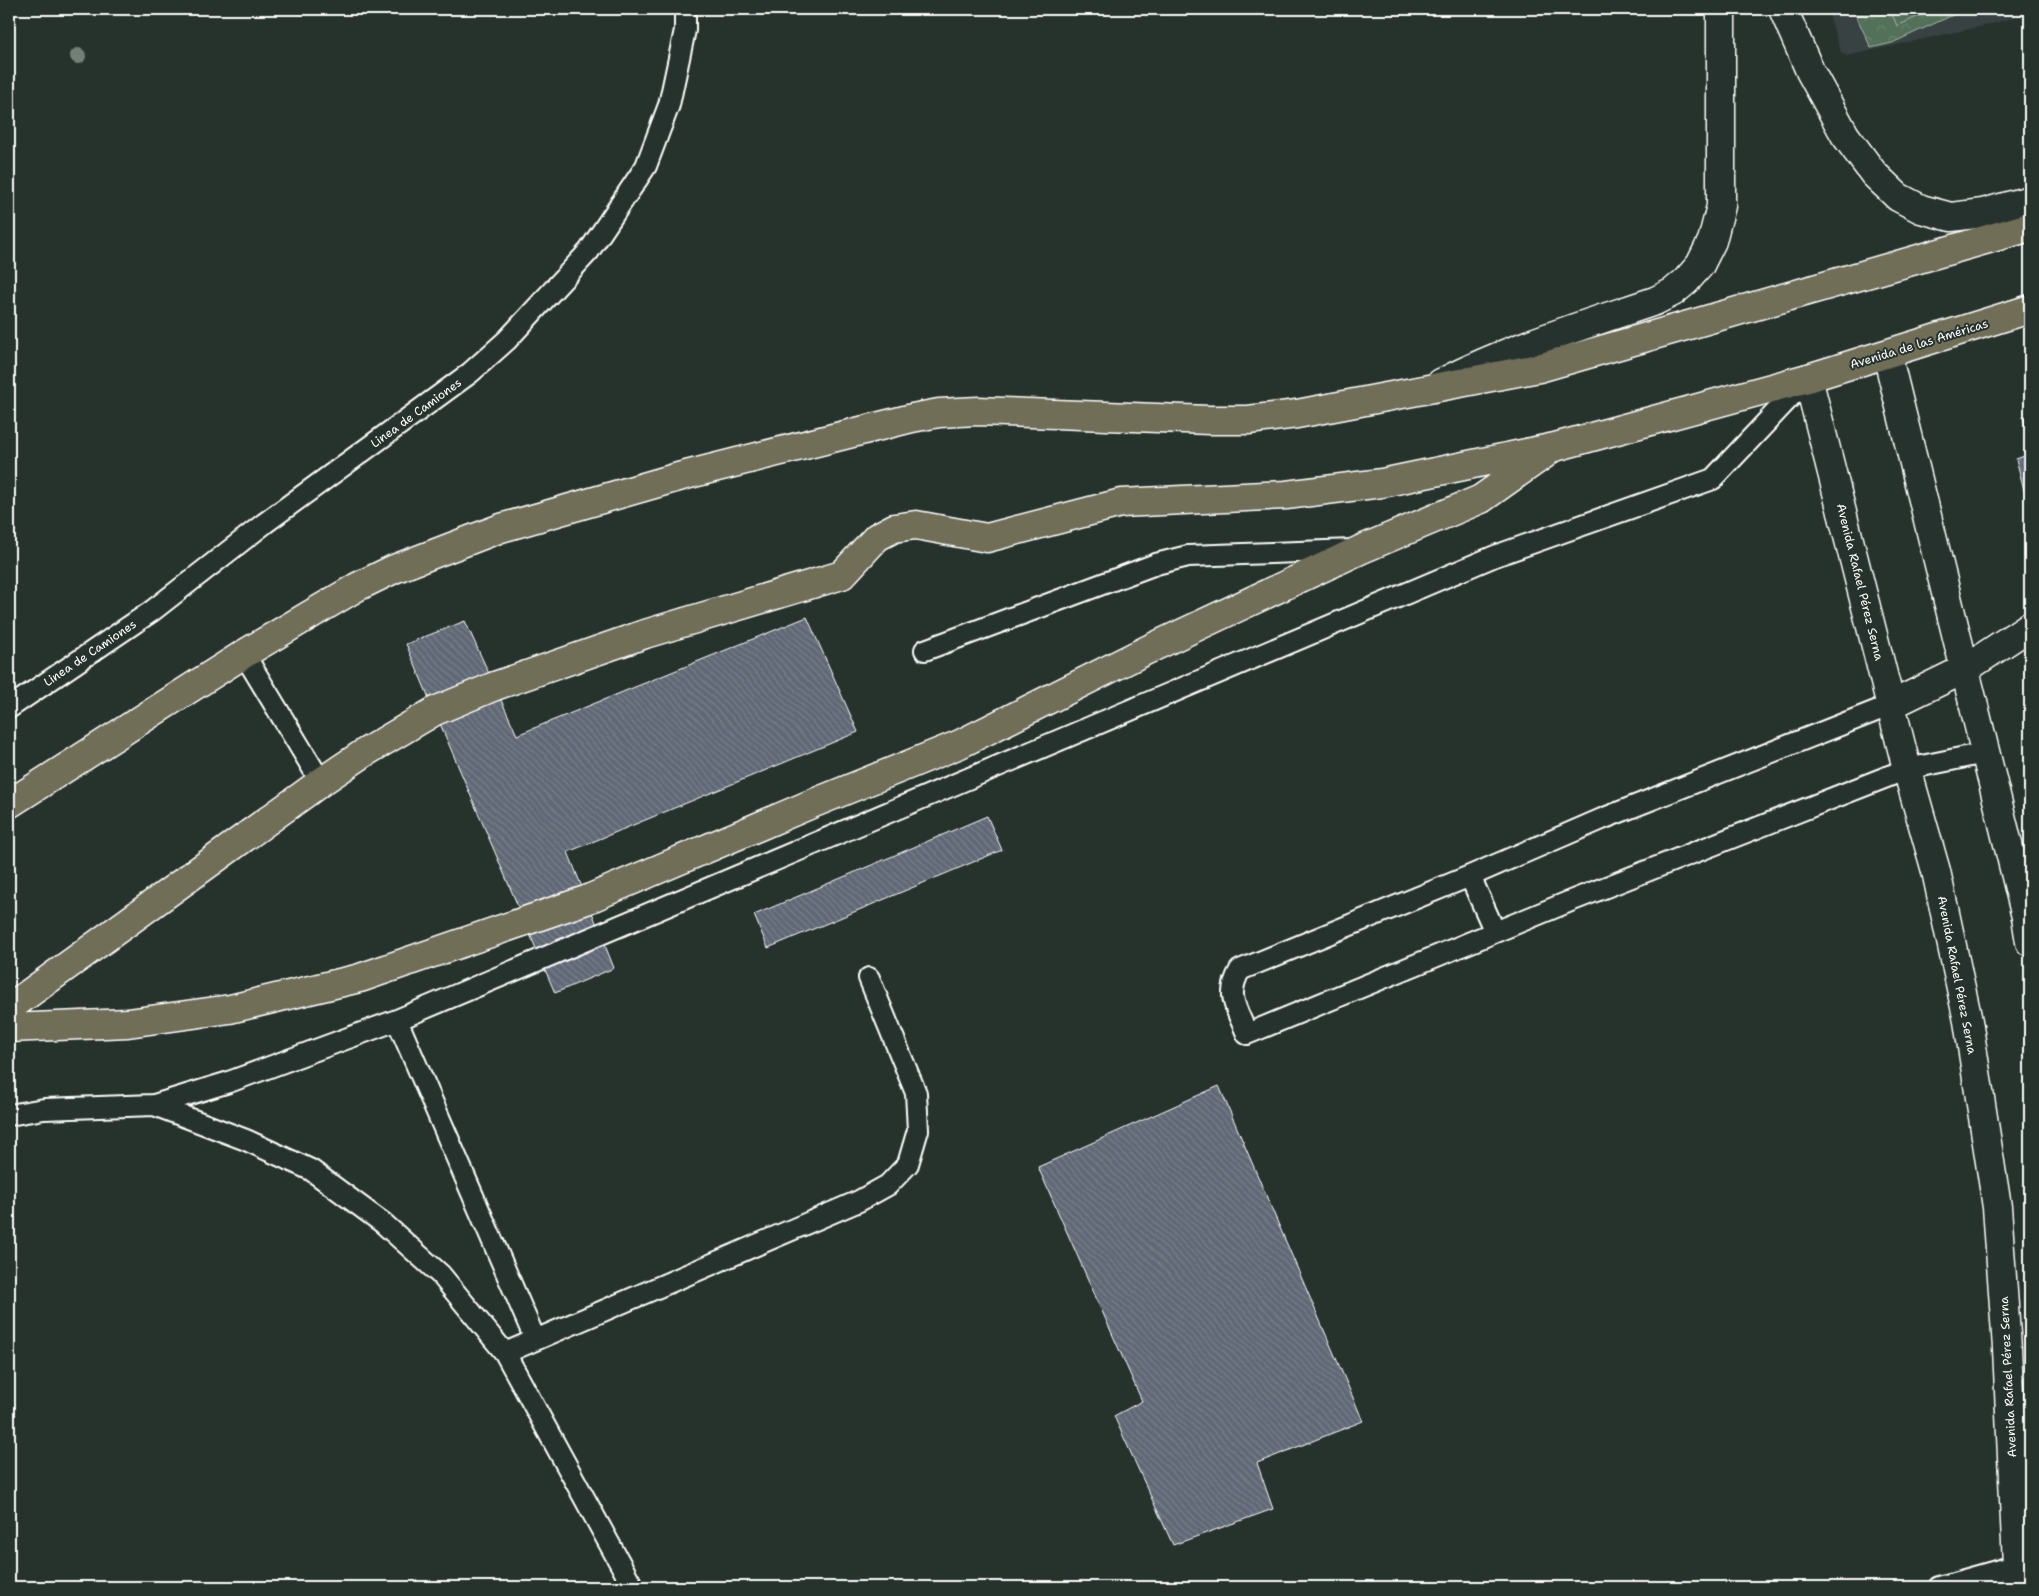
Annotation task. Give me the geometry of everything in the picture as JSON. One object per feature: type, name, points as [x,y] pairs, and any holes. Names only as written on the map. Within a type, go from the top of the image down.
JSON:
[{"type":"highway","points":[[9,804],[244,654],[357,587],[394,569],[502,528],[682,476],[912,418],[939,413],[978,410],[1209,420],[1248,420],[1297,414],[1539,368],[2030,227]]},
{"type":"highway","name":"Avenida de las Américas","points":[[9,1008],[364,752],[435,711],[495,686],[645,634],[842,575],[877,537],[894,528],[916,525],[987,538],[1121,503],[1286,495],[1373,484],[1555,447],[1808,378],[2030,310]]},
{"type":"highway","points":[[9,1028],[128,1023],[230,1009],[360,978],[578,902],[960,744],[1147,650],[1362,549],[1481,499],[1555,447]]},
{"type":"main road","points":[[1429,389],[1483,361],[1530,343],[1655,301],[1673,292],[1686,281],[1700,264],[1712,241],[1721,206],[1721,9]]},
{"type":"main road","points":[[1783,9],[1810,71],[1845,135],[1874,174],[1898,197],[1921,209],[1951,217],[1983,213],[2030,200]]},
{"type":"main road","points":[[1887,354],[2026,917],[2030,942]]},
{"type":"main road","name":"Avenida Rafael Pérez Serna","points":[[1808,378],[1907,769],[1936,871],[1968,1021],[1997,1207],[2021,1572]]},
{"type":"main road","points":[[1891,705],[1965,669],[2030,626]]},
{"type":"lane","name":"Linea de Camiones","points":[[9,708],[152,611],[265,523],[470,373],[507,340],[589,250],[646,166],[669,105],[685,30],[685,9]]},
{"type":"lane","points":[[9,1115],[44,1109],[154,1105],[229,1082],[397,1020],[1495,556],[1713,478],[1808,378]]},
{"type":"lane","points":[[924,650],[1156,564],[1188,556],[1362,549]]},
{"type":"lane","points":[[244,654],[321,782]]},
{"type":"lane","points":[[1891,705],[1602,819],[1470,876],[1240,970],[1233,983],[1232,995],[1247,1034],[1582,896],[1907,769],[1986,753]]},
{"type":"lane","points":[[1470,876],[1495,932]]},
{"type":"lane","points":[[505,1353],[859,1200],[888,1185],[908,1164],[918,1130],[916,1093],[869,978]]},
{"type":"lane","points":[[397,1020],[535,1339]]},
{"type":"lane","points":[[154,1105],[246,1140],[311,1170],[382,1223],[441,1275],[505,1353],[633,1587]]},
{"type":"lane","points":[[1939,1587],[2021,1572]]},
{"type":"shaded area","points":[[1827,9],[2030,9],[2030,13],[1987,25],[1846,56],[1841,52]]},
{"type":"green space","points":[[1853,9],[1966,9],[1892,43],[1871,48]]},
{"type":"green space","points":[[1890,9],[1934,9],[1897,26]]},
{"type":"building","points":[[2030,415],[2030,446],[2023,417]]},
{"type":"building","points":[[2030,454],[2030,513],[2016,459]]},
{"type":"building","points":[[807,617],[858,732],[568,852],[614,968],[555,993],[406,644],[465,621],[517,735]]},
{"type":"building","points":[[987,816],[1002,850],[768,948],[754,915]]},
{"type":"building","points":[[1219,1086],[1363,1421],[1257,1463],[1273,1509],[1173,1545],[1114,1416],[1142,1401],[1038,1167]]}]
